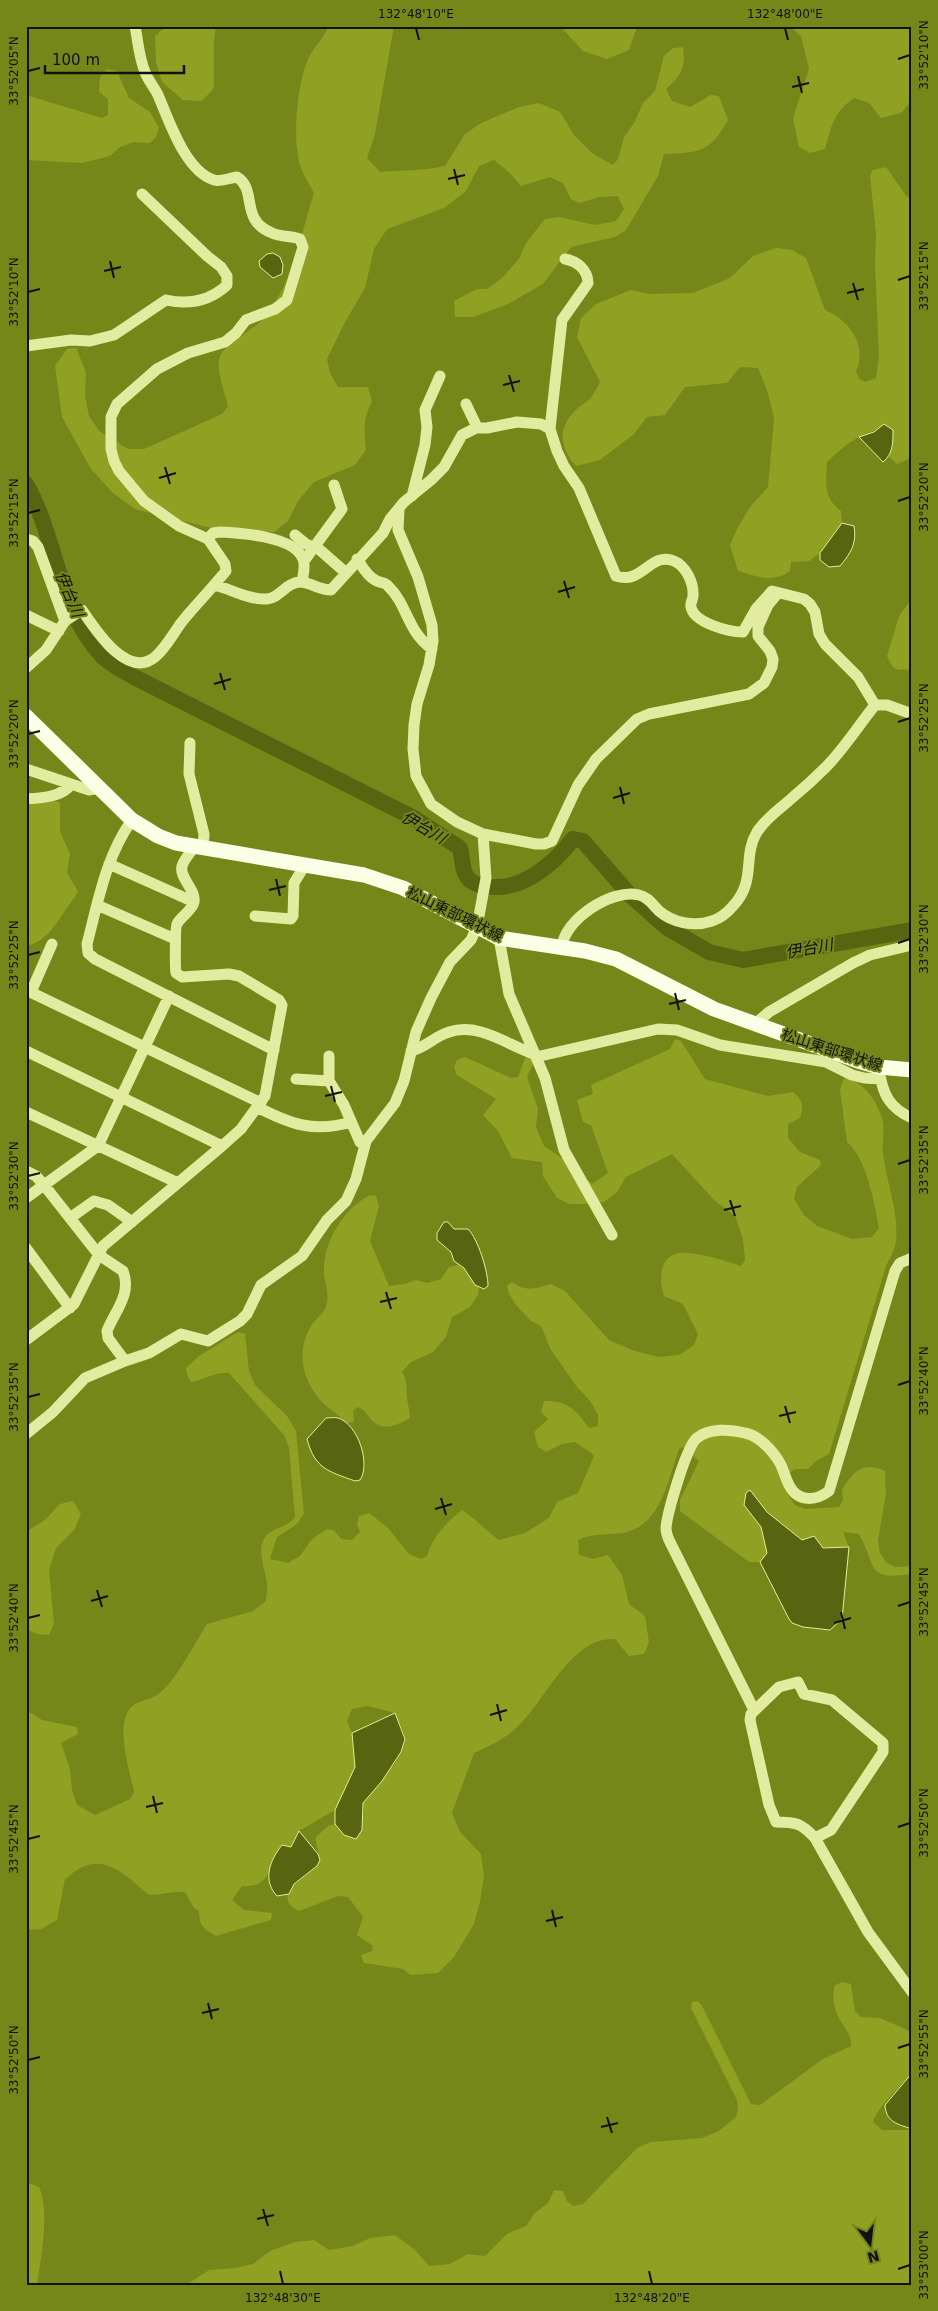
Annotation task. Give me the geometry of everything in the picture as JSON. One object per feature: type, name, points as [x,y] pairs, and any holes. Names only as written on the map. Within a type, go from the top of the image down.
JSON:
[{"type":"main road","name":"松山東部環状線","points":[[26,716],[132,820],[158,836],[176,843],[364,875],[403,888],[499,938],[600,954],[616,959],[714,1009],[880,1073],[912,1070]]},
{"type":"street","points":[[26,668],[46,650],[64,623],[82,610],[105,643],[130,661],[147,662],[156,656],[184,619],[226,571],[225,564],[208,539],[179,526],[144,502],[124,478],[114,461],[111,417],[117,404],[158,369],[188,353],[225,342],[236,334],[246,320],[274,309],[287,300],[303,247],[300,239],[272,233],[257,221],[250,212],[248,189],[244,181],[237,177],[216,180],[209,177],[182,150],[156,90],[145,72],[135,26]]},
{"type":"street","points":[[26,346],[71,340],[90,341],[114,335],[166,300],[180,303],[200,301],[227,285],[227,276],[221,267],[206,256],[142,194]]},
{"type":"street","points":[[565,259],[572,260],[579,265],[588,277],[588,282],[562,320],[550,429],[557,451],[564,466],[579,488],[616,576],[629,578],[641,573],[658,560],[667,558],[676,562],[688,573],[693,596],[691,609],[695,615],[721,630],[743,632],[747,628],[756,609],[772,591],[804,599],[815,612],[819,634],[825,644],[858,677],[875,705]]},
{"type":"street","points":[[412,496],[425,445],[427,427],[425,410],[440,376]]},
{"type":"street","points":[[466,404],[477,423],[487,428],[517,422],[541,424],[550,429]]},
{"type":"street","points":[[214,585],[235,593],[268,599],[290,584],[302,582],[331,590],[345,572],[383,533],[404,502],[444,467],[462,436],[477,423]]},
{"type":"street","points":[[304,561],[342,509],[334,485]]},
{"type":"street","points":[[399,509],[398,530],[418,577],[432,625],[432,649],[417,704],[414,725],[412,749],[416,776],[431,804],[457,822],[484,834],[536,844],[552,841],[578,785],[596,760],[637,719],[649,714],[756,691],[768,676],[773,659],[770,651],[758,636],[758,627],[768,605],[778,592]]},
{"type":"street","points":[[208,539],[213,533],[220,532],[269,536],[294,549],[303,557],[302,582]]},
{"type":"street","points":[[296,535],[306,544],[320,550],[345,572]]},
{"type":"street","points":[[26,539],[33,541],[38,547],[64,623]]},
{"type":"street","points":[[357,560],[371,578],[389,586],[421,641],[432,649]]},
{"type":"street","points":[[26,615],[64,623]]},
{"type":"street","points":[[875,705],[887,705],[912,714]]},
{"type":"street","points":[[562,948],[562,939],[565,933],[578,918],[608,898],[637,894],[648,898],[671,919],[685,923],[713,921],[726,913],[746,888],[751,849],[756,834],[765,821],[827,765],[875,705]]},
{"type":"street","points":[[27,1338],[70,1308],[78,1297],[103,1246],[241,1129],[265,1096],[282,1005],[279,1000],[239,976],[229,974],[182,977],[176,973],[176,925],[194,902],[192,891],[182,870],[183,864],[199,847],[204,834],[189,774],[190,743]]},
{"type":"street","points":[[26,770],[89,790],[100,788]]},
{"type":"street","points":[[26,799],[60,793],[68,789],[71,784]]},
{"type":"street","points":[[132,820],[120,836],[109,864],[87,944],[91,956],[274,1050]]},
{"type":"street","points":[[26,1434],[54,1412],[85,1378],[125,1360],[149,1353],[181,1334],[208,1341],[240,1321],[247,1314],[261,1285],[302,1256],[327,1220],[346,1200],[356,1179],[365,1145],[395,1103],[404,1081],[416,1032],[443,973],[456,954],[471,940],[477,928],[486,878],[484,834]]},
{"type":"street","points":[[109,864],[194,902]]},
{"type":"street","points":[[255,916],[291,918],[293,916],[294,883],[305,865]]},
{"type":"street","points":[[98,905],[175,938]]},
{"type":"street","points":[[499,938],[509,994],[545,1078],[564,1150],[612,1235]]},
{"type":"street","points":[[52,944],[28,991],[144,1046],[259,1105],[289,1123],[323,1127],[351,1122]]},
{"type":"street","points":[[755,1024],[768,1012],[853,963],[870,955],[912,945]]},
{"type":"street","points":[[26,1198],[98,1146],[169,996]]},
{"type":"street","points":[[411,1051],[449,1031],[464,1029],[478,1031],[535,1056],[658,1029],[668,1029],[720,1045],[826,1062],[852,1076],[880,1073],[886,1098],[896,1108],[912,1118]]},
{"type":"street","points":[[26,1050],[222,1146]]},
{"type":"street","points":[[329,1056],[329,1081],[360,1142],[365,1145]]},
{"type":"street","points":[[296,1079],[329,1081]]},
{"type":"street","points":[[26,1112],[178,1183]]},
{"type":"street","points":[[26,1171],[36,1176],[44,1185],[99,1255],[123,1271],[127,1286],[119,1309],[107,1331],[108,1338],[125,1360]]},
{"type":"street","points":[[70,1218],[94,1201],[108,1205],[132,1222]]},
{"type":"street","points":[[26,1248],[70,1308]]},
{"type":"street","points":[[754,1710],[670,1542],[666,1530],[667,1521],[691,1443],[698,1437],[717,1431],[747,1433],[760,1440],[770,1450],[781,1465],[790,1488],[798,1495],[813,1499],[822,1497],[828,1490],[895,1271],[900,1262],[912,1258]]},
{"type":"street","points":[[815,1838],[831,1830],[883,1752],[883,1743],[832,1700],[804,1694],[798,1682],[779,1687],[766,1702],[754,1710],[750,1720],[769,1805],[776,1822],[793,1822],[804,1826],[815,1838],[868,1932],[912,1992]]},
{"type":"shaded area","points":[[166,26],[216,26],[214,40],[214,88],[202,101],[183,100],[162,82],[156,62],[155,36]]},
{"type":"shaded area","points":[[328,26],[394,26],[375,134],[367,158],[380,172],[421,170],[445,166],[465,134],[481,123],[519,107],[539,103],[560,112],[574,135],[593,154],[613,165],[618,159],[624,137],[634,123],[643,103],[655,91],[664,56],[673,48],[683,47],[684,61],[679,76],[666,89],[672,101],[690,107],[711,95],[719,96],[728,120],[722,131],[703,149],[687,153],[664,154],[658,176],[626,230],[615,237],[571,247],[543,284],[508,304],[473,317],[455,317],[454,301],[477,289],[487,289],[502,278],[519,259],[526,243],[545,219],[559,217],[595,225],[616,221],[624,209],[618,196],[600,197],[579,203],[571,199],[563,183],[550,177],[521,186],[509,172],[494,160],[479,166],[466,191],[444,208],[387,229],[374,249],[365,288],[345,322],[327,359],[330,373],[338,387],[368,387],[372,402],[367,413],[365,425],[366,450],[355,465],[314,482],[298,501],[288,521],[274,532],[215,529],[135,509],[113,493],[91,469],[62,417],[55,366],[67,349],[76,348],[86,372],[85,396],[89,416],[99,431],[128,449],[144,449],[222,414],[228,406],[219,372],[221,354],[229,345],[261,322],[275,303],[290,273],[314,193],[300,165],[296,140],[297,109],[302,79],[310,55]]},
{"type":"shaded area","points":[[560,26],[639,26],[629,50],[607,59],[583,51]]},
{"type":"shaded area","points":[[789,26],[912,26],[912,100],[901,113],[881,118],[869,103],[854,98],[837,114],[825,149],[810,153],[799,147],[793,118],[809,69],[801,36]]},
{"type":"shaded area","points":[[107,69],[117,71],[129,98],[150,112],[159,128],[156,137],[150,143],[134,142],[120,147],[110,156],[82,163],[26,160],[26,95],[102,118],[108,115],[108,99],[99,92],[100,77]]},
{"type":"shaded area","points":[[886,167],[907,197],[912,197],[911,458],[897,464],[889,457],[893,443],[884,424],[850,442],[827,462],[828,495],[835,506],[841,511],[842,523],[820,553],[809,561],[791,562],[790,571],[778,577],[765,578],[738,571],[730,545],[750,507],[768,487],[774,418],[767,390],[758,368],[740,367],[727,383],[685,387],[665,415],[647,417],[634,434],[600,460],[576,466],[570,459],[564,444],[563,437],[566,422],[579,407],[590,399],[600,382],[577,337],[581,318],[596,304],[631,290],[649,294],[693,293],[730,278],[753,256],[776,248],[792,250],[806,258],[825,310],[842,320],[854,334],[860,352],[856,371],[859,379],[865,382],[876,378],[879,357],[875,264],[876,234],[870,176],[873,170]]},
{"type":"shaded area","points":[[273,253],[280,257],[283,265],[282,274],[273,278],[260,267],[259,261],[267,254]]},
{"type":"shaded area","points":[[884,424],[893,430],[893,435],[891,452],[883,462],[859,437],[874,432]]},
{"type":"shaded area","points":[[842,523],[854,526],[854,543],[840,566],[829,567],[820,560],[820,553]]},
{"type":"shaded area","points":[[912,599],[912,669],[898,670],[891,665],[887,656],[899,616]]},
{"type":"shaded area","points":[[54,800],[60,803],[60,831],[70,854],[67,873],[78,891],[48,934],[33,944],[26,946],[26,805]]},
{"type":"shaded area","points":[[675,1039],[681,1041],[705,1079],[768,1096],[793,1092],[799,1098],[802,1104],[800,1118],[788,1124],[788,1138],[800,1152],[820,1160],[821,1165],[797,1187],[794,1199],[804,1215],[817,1226],[852,1239],[872,1237],[879,1228],[865,1170],[860,1159],[847,1142],[840,1090],[844,1078],[863,1087],[873,1098],[879,1111],[883,1122],[885,1164],[896,1219],[895,1244],[886,1266],[829,1454],[816,1461],[808,1469],[795,1469],[789,1473],[784,1489],[795,1505],[805,1509],[839,1507],[843,1500],[842,1490],[855,1473],[871,1467],[885,1471],[886,1493],[878,1540],[880,1553],[887,1563],[896,1567],[912,1566],[912,1574],[897,1576],[879,1573],[871,1563],[859,1534],[843,1532],[849,1547],[839,1548],[822,1547],[801,1538],[782,1525],[750,1490],[744,1505],[761,1527],[767,1553],[760,1562],[749,1562],[680,1511],[680,1500],[699,1461],[683,1447],[679,1449],[655,1512],[646,1521],[636,1529],[623,1533],[594,1535],[578,1540],[579,1555],[593,1559],[608,1555],[622,1575],[629,1604],[645,1616],[649,1642],[644,1654],[629,1656],[615,1639],[599,1641],[585,1648],[560,1672],[517,1727],[502,1739],[474,1753],[452,1813],[460,1832],[481,1854],[484,1876],[480,1902],[474,1924],[454,1957],[438,1973],[411,1975],[403,1969],[364,1963],[361,1955],[372,1951],[373,1946],[357,1935],[363,1917],[348,1897],[338,1896],[299,1911],[287,1899],[293,1887],[319,1863],[316,1837],[328,1826],[335,1824],[344,1835],[364,1814],[363,1803],[395,1763],[404,1745],[405,1738],[395,1713],[368,1706],[352,1709],[347,1721],[352,1733],[355,1767],[335,1810],[299,1831],[291,1847],[274,1856],[265,1879],[256,1885],[242,1886],[232,1900],[244,1910],[272,1913],[271,1920],[216,1936],[203,1926],[199,1911],[194,1908],[185,1892],[149,1895],[120,1871],[103,1864],[94,1864],[80,1868],[65,1879],[57,1920],[41,1929],[26,1930],[26,1710],[42,1720],[77,1727],[78,1734],[61,1743],[70,1769],[72,1790],[77,1805],[95,1815],[130,1799],[134,1792],[124,1745],[125,1721],[128,1711],[138,1702],[159,1694],[167,1686],[207,1624],[253,1611],[266,1601],[267,1586],[261,1552],[264,1539],[268,1534],[289,1523],[295,1517],[289,1448],[284,1435],[229,1373],[214,1375],[191,1382],[186,1368],[199,1356],[238,1332],[245,1334],[249,1371],[255,1385],[287,1416],[296,1431],[304,1514],[296,1525],[277,1537],[270,1559],[288,1563],[300,1556],[312,1539],[327,1529],[334,1530],[341,1539],[352,1540],[360,1532],[357,1524],[359,1516],[369,1513],[388,1528],[409,1554],[421,1559],[427,1556],[432,1542],[441,1530],[462,1510],[499,1540],[525,1533],[549,1518],[557,1502],[578,1493],[594,1456],[575,1442],[562,1444],[546,1452],[538,1447],[534,1432],[548,1419],[541,1412],[544,1401],[559,1402],[570,1407],[589,1428],[598,1426],[598,1415],[591,1402],[577,1387],[551,1350],[541,1326],[531,1321],[516,1305],[509,1294],[507,1286],[512,1282],[531,1289],[551,1284],[565,1291],[609,1340],[632,1350],[658,1357],[679,1355],[694,1345],[698,1334],[683,1304],[664,1296],[661,1277],[664,1264],[673,1255],[693,1253],[741,1266],[745,1260],[743,1239],[735,1216],[714,1200],[672,1154],[626,1177],[617,1192],[604,1202],[569,1204],[557,1198],[543,1176],[542,1162],[512,1158],[498,1131],[483,1115],[496,1099],[457,1075],[454,1067],[457,1060],[465,1057],[511,1078],[518,1077],[526,1056],[532,1056],[533,1064],[527,1077],[538,1109],[536,1127],[544,1146],[572,1165],[592,1184],[608,1173],[591,1125],[583,1122],[577,1100],[593,1094],[591,1085],[670,1049]]},
{"type":"shaded area","points":[[370,1195],[376,1196],[379,1206],[370,1241],[389,1286],[416,1280],[427,1283],[441,1279],[449,1267],[458,1265],[464,1268],[479,1288],[478,1295],[470,1307],[452,1317],[446,1337],[433,1352],[411,1362],[402,1372],[406,1382],[410,1418],[388,1427],[375,1423],[363,1410],[357,1407],[353,1411],[354,1422],[345,1422],[316,1395],[305,1374],[303,1363],[305,1339],[327,1303],[324,1273],[327,1250],[331,1238],[336,1228],[351,1209]]},
{"type":"shaded area","points":[[444,1222],[448,1222],[454,1229],[468,1229],[472,1234],[479,1247],[486,1272],[488,1286],[484,1289],[475,1285],[464,1268],[454,1261],[451,1252],[437,1240],[437,1233]]},
{"type":"shaded area","points":[[326,1418],[337,1418],[345,1422],[357,1436],[361,1445],[364,1464],[360,1480],[355,1481],[324,1468],[314,1457],[307,1439]]},
{"type":"shaded area","points":[[750,1490],[767,1512],[802,1540],[814,1536],[823,1548],[849,1547],[842,1619],[830,1630],[803,1627],[792,1623],[789,1619],[760,1562],[767,1553],[761,1527],[744,1505],[746,1493]]},
{"type":"shaded area","points":[[73,1501],[81,1514],[74,1530],[56,1548],[49,1570],[54,1624],[49,1635],[37,1634],[26,1629],[26,1532],[45,1520],[60,1504]]},
{"type":"shaded area","points":[[395,1713],[405,1739],[401,1752],[382,1781],[363,1803],[362,1830],[356,1839],[344,1835],[335,1824],[335,1810],[355,1767],[352,1733]]},
{"type":"shaded area","points":[[299,1831],[318,1854],[320,1860],[317,1866],[294,1884],[289,1894],[277,1896],[272,1890],[270,1883],[269,1870],[271,1864],[282,1845],[291,1847]]},
{"type":"shaded area","points":[[842,1982],[851,1984],[855,2011],[861,2017],[880,2018],[912,2032],[912,2073],[884,2103],[873,2122],[882,2130],[912,2130],[912,2285],[186,2285],[209,2270],[235,2268],[253,2264],[270,2251],[295,2242],[314,2240],[329,2250],[353,2246],[370,2238],[395,2235],[415,2250],[429,2266],[450,2264],[468,2254],[485,2256],[507,2234],[526,2226],[535,2213],[548,2203],[554,2190],[563,2191],[567,2201],[573,2206],[583,2204],[637,2148],[651,2142],[702,2138],[719,2131],[736,2117],[738,2109],[737,2100],[691,2008],[692,2002],[697,2001],[701,2004],[751,2104],[760,2105],[823,2059],[851,2046],[850,2037],[837,2014],[833,1997],[834,1986]]},
{"type":"shaded area","points":[[912,2073],[912,2129],[893,2122],[886,2111],[885,2105]]},
{"type":"shaded area","points":[[26,2182],[39,2187],[44,2209],[44,2235],[37,2285],[26,2285]]},
{"type":"waterway","name":"伊台川","points":[[26,484],[45,527],[76,617],[87,637],[105,659],[134,677],[414,818],[460,848],[465,872],[474,883],[482,886],[498,887],[523,881],[546,867],[573,839],[583,841],[629,894],[666,927],[709,952],[743,960],[912,930]]}]
